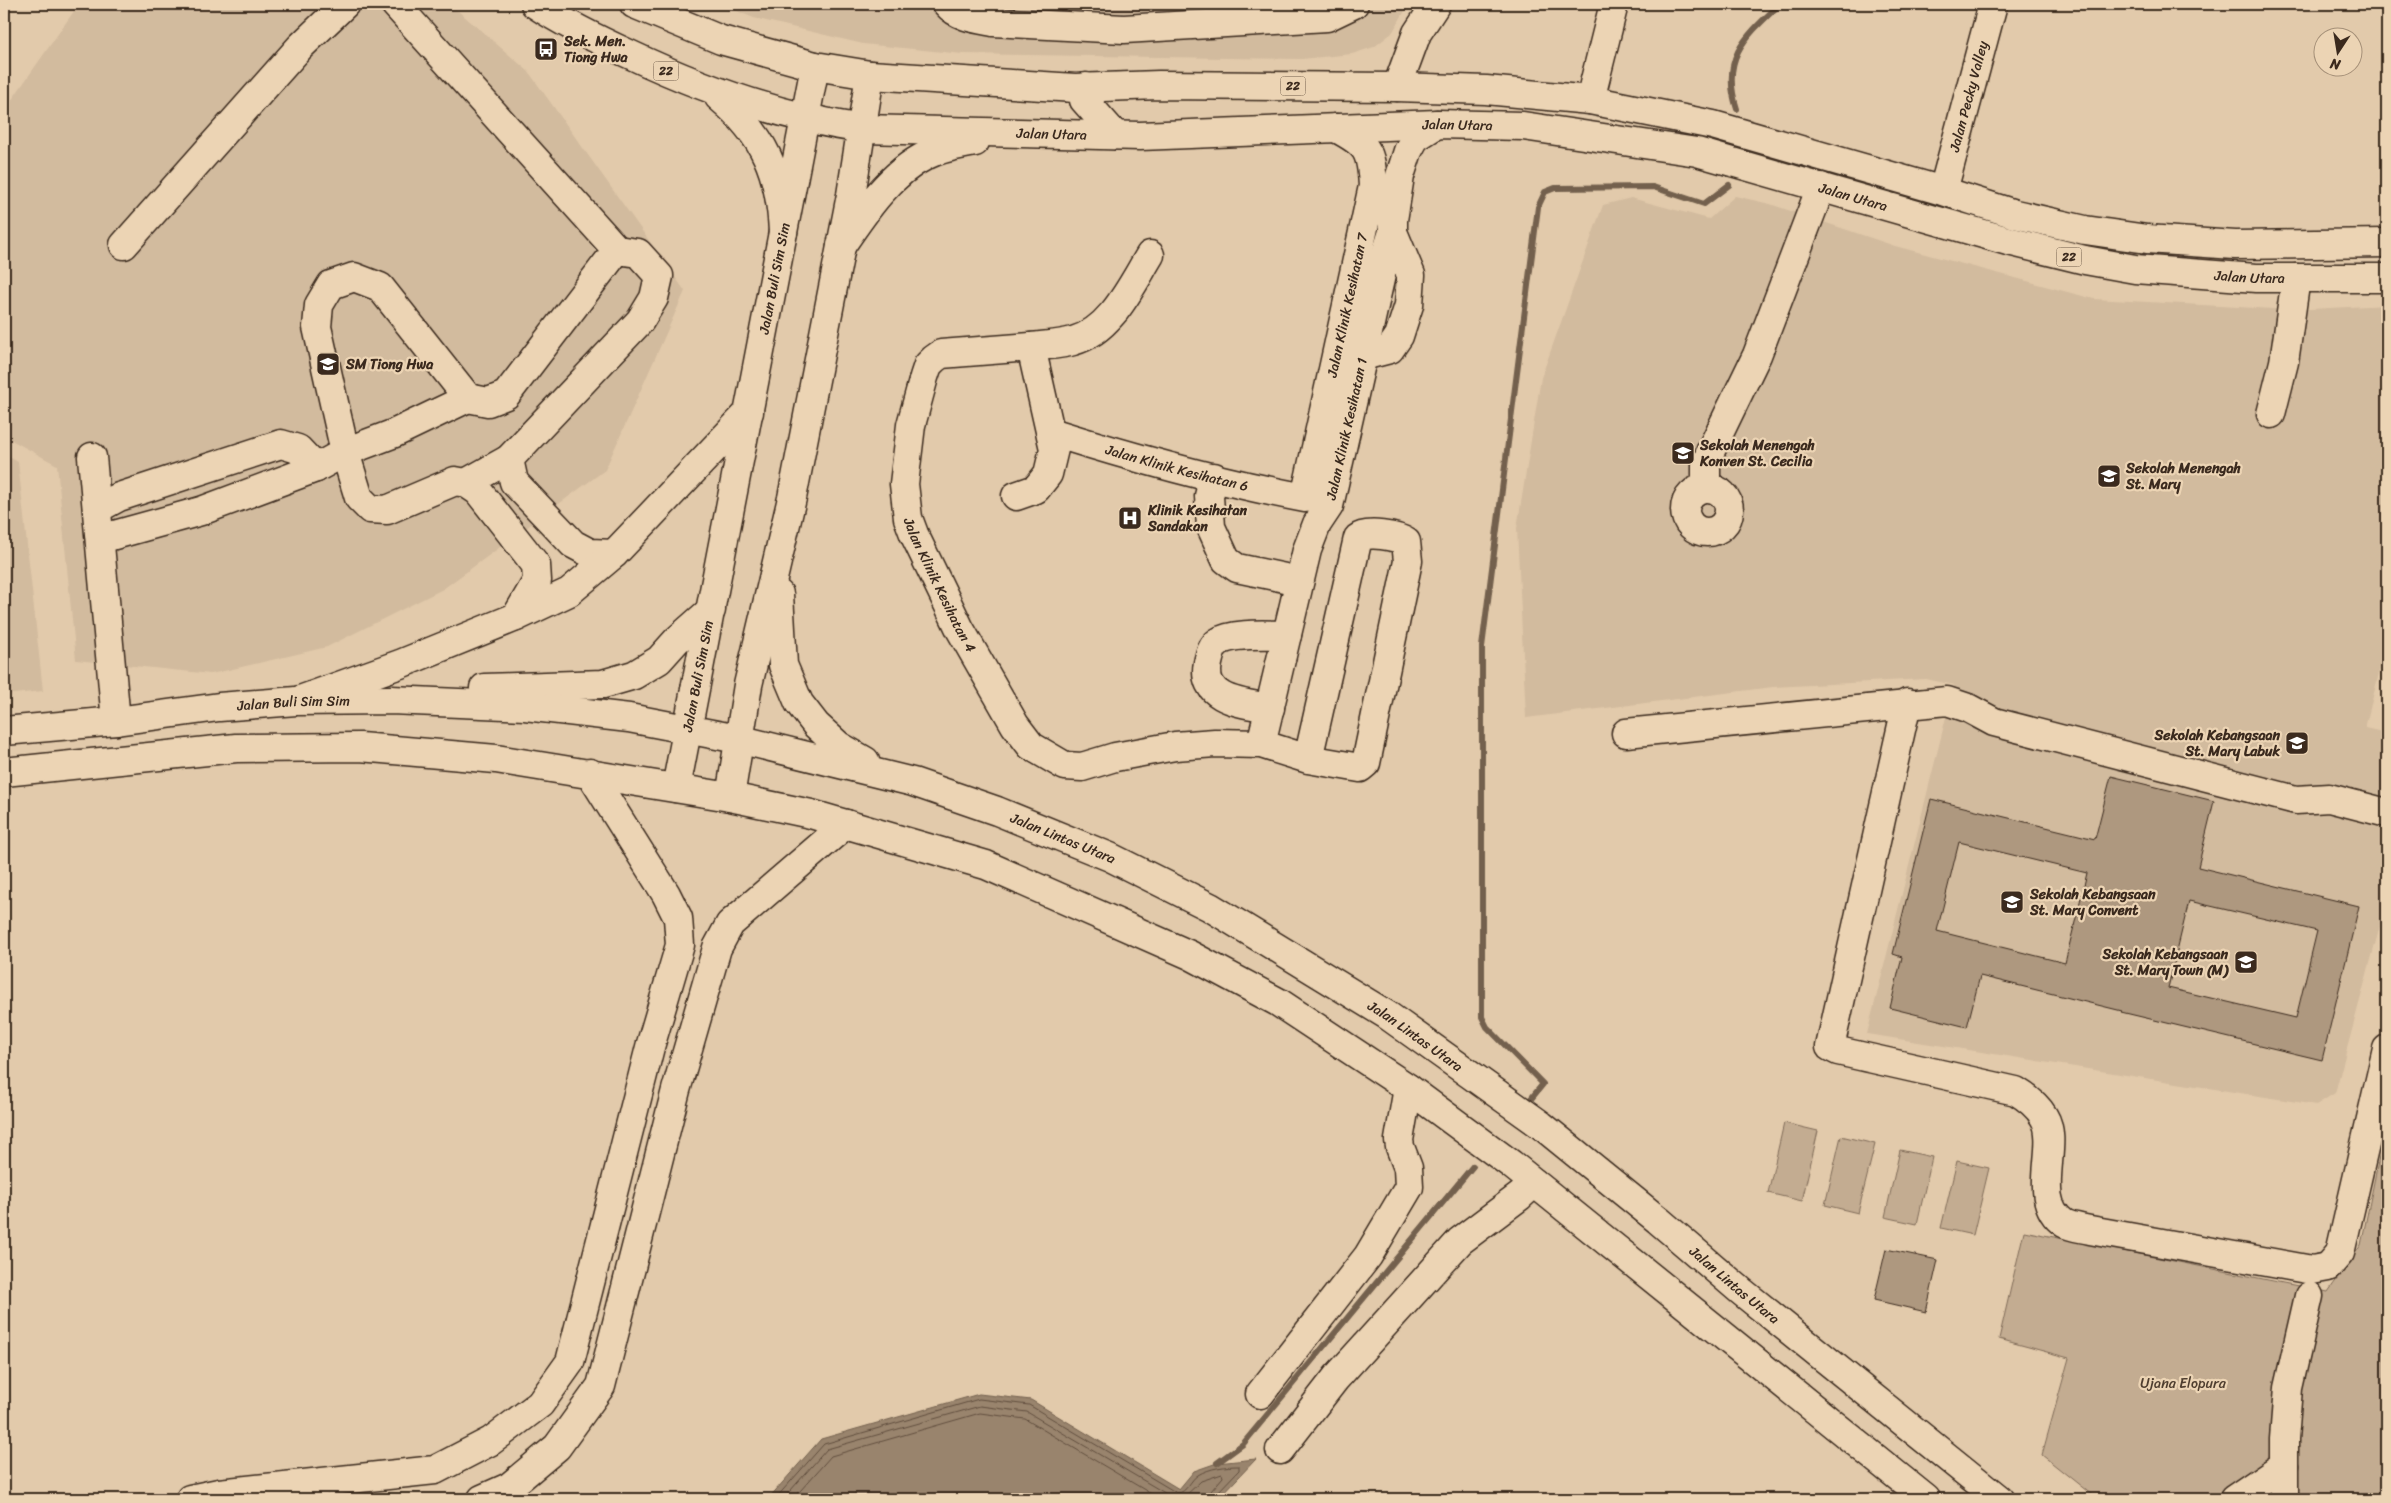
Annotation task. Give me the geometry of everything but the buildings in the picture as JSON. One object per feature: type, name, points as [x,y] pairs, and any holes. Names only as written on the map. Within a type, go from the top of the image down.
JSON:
[{"type":"main road","points":[[124,245],[300,47],[345,4]]},
{"type":"main road","points":[[394,4],[617,250],[638,253],[659,276],[654,298],[640,321],[509,459],[466,483]]},
{"type":"main road","name":"Jalan Utara","points":[[535,4],[566,24],[710,89],[805,119],[863,129],[1115,135],[1437,124],[1523,126],[1698,152],[2008,241],[2085,260],[2177,273],[2296,278],[2387,278]]},
{"type":"main road","name":"22","points":[[634,4],[721,40],[815,66],[870,75],[1086,87],[1159,85],[1397,87],[1486,90],[1590,100],[1713,125],[1943,191],[2015,214],[2085,230],[2147,239],[2235,245],[2387,243]]},
{"type":"main road","points":[[947,4],[952,10],[973,18],[993,22],[1124,29],[1327,17],[1348,5]]},
{"type":"main road","points":[[1397,87],[1417,33],[1436,4]]},
{"type":"main road","points":[[1590,100],[1614,4]]},
{"type":"main road","name":"Jalan Pecky Valley","points":[[1943,191],[1993,4]]},
{"type":"main road","name":"Jalan Buli Sim Sim","points":[[16,730],[116,721],[219,707],[296,701],[391,700],[566,709],[688,729],[815,66]]},
{"type":"main road","points":[[730,797],[748,685],[792,498],[841,246],[863,129],[870,75]]},
{"type":"main road","points":[[1086,87],[1084,100],[1088,107],[1115,135]]},
{"type":"main road","points":[[710,89],[741,115],[767,154],[781,200],[783,232]]},
{"type":"main road","name":"Jalan Klinik Kesihatan 1","points":[[1261,744],[1307,550],[1318,524],[1329,506],[1385,256],[1393,232],[1400,176],[1408,151],[1415,138],[1437,124]]},
{"type":"main road","name":"Jalan Klinik Kesihatan 7","points":[[1305,498],[1373,186],[1370,156],[1359,140],[1336,128]]},
{"type":"main road","points":[[841,246],[865,211],[885,188],[912,163],[929,153],[1016,133]]},
{"type":"main road","points":[[1706,487],[1706,464],[1710,450],[1757,355],[1821,188]]},
{"type":"main road","points":[[100,539],[201,511],[316,468],[345,452],[394,433],[468,398],[488,402],[506,395],[617,250]]},
{"type":"main road","points":[[1016,496],[1036,489],[1048,474],[1054,449],[1031,347],[1073,341],[1088,335],[1102,324],[1122,301],[1150,255]]},
{"type":"main road","points":[[468,398],[380,287],[354,277],[331,285],[319,305],[316,327],[345,452],[359,498],[370,509],[387,510],[456,481],[466,483],[478,490],[536,565],[537,581],[516,618]]},
{"type":"main road","points":[[2271,414],[2284,362],[2296,278]]},
{"type":"main road","name":"Jalan Klinik Kesihatan 4","points":[[1031,347],[941,354],[934,358],[928,365],[911,425],[904,484],[908,518],[914,534],[960,629],[1015,725],[1031,746],[1065,766],[1082,767],[1115,757],[1175,746],[1215,743],[1261,744]]},
{"type":"main road","points":[[296,701],[400,664],[516,618],[569,592],[614,554],[749,412]]},
{"type":"main road","name":"Jalan Klinik Kesihatan 6","points":[[1051,432],[1214,477],[1305,498]]},
{"type":"main road","points":[[97,509],[120,497],[281,444],[298,449],[316,468]]},
{"type":"main road","points":[[92,458],[116,721]]},
{"type":"main road","points":[[509,459],[514,482],[573,544],[590,553],[614,554]]},
{"type":"main road","points":[[1214,477],[1209,496],[1211,527],[1226,560],[1237,568],[1299,581]]},
{"type":"main road","points":[[1261,744],[1308,759],[1350,768],[1360,768],[1366,763],[1408,561],[1408,546],[1403,540],[1363,534],[1358,538],[1308,759]]},
{"type":"main road","points":[[777,565],[783,665],[799,704],[816,725],[839,746],[877,768],[913,782]]},
{"type":"main road","points":[[391,700],[436,690],[603,684],[634,675],[659,660],[677,640],[711,610]]},
{"type":"main road","points":[[1270,708],[1226,699],[1215,691],[1210,682],[1207,668],[1210,652],[1219,642],[1236,637],[1286,635]]},
{"type":"main road","points":[[1626,733],[1947,700],[1956,702],[1994,722],[2296,800],[2329,798],[2387,813]]},
{"type":"main road","points":[[1908,703],[1830,1047],[1838,1051],[2016,1091],[2023,1095],[2045,1118],[2048,1146],[2047,1196],[2053,1212],[2066,1224],[2312,1270],[2328,1268],[2340,1253],[2387,1049]]},
{"type":"main road","points":[[676,788],[688,729]]},
{"type":"main road","name":"Jalan Lintas Utara","points":[[688,729],[738,739],[913,782],[997,811],[1110,857],[1210,907],[1387,1015],[1541,1125],[1741,1291],[1999,1499]]},
{"type":"main road","points":[[4,772],[236,748],[360,747],[496,759],[730,797],[811,814],[986,865],[1190,955],[1278,1002],[1408,1088],[1463,1127],[1534,1183],[1926,1499]]},
{"type":"main road","points":[[190,1499],[220,1493],[435,1470],[492,1441],[540,1404],[570,1362],[648,1056],[680,945],[678,918],[666,894],[590,773]]},
{"type":"main road","points":[[482,1499],[509,1487],[557,1447],[601,1386],[676,1090],[717,948],[730,924],[846,824]]},
{"type":"main road","points":[[1260,1394],[1368,1256],[1409,1187],[1408,1168],[1400,1147],[1408,1088]]},
{"type":"main road","points":[[1280,1450],[1336,1378],[1460,1241],[1520,1196],[1534,1183]]},
{"type":"main road","points":[[2284,1499],[2288,1388],[2308,1296]]},
{"type":"main road","points":[[2234,1499],[2284,1466]]},
{"type":"shaded area","name":"SM Tiong Hwa","points":[[79,4],[450,4],[528,71],[685,291],[605,470],[443,589],[327,647],[211,674],[76,660],[57,465],[4,436],[4,111]]},
{"type":"shaded area","points":[[719,4],[1409,4],[1392,33],[1374,47],[1352,54],[1302,59],[963,54],[863,44],[754,18]]},
{"type":"shaded area","points":[[1735,196],[1770,204],[1895,246],[2094,299],[2291,310],[2387,305],[2387,642],[2365,728],[2387,733],[2387,900],[2335,1093],[2316,1105],[1867,1034],[1954,685],[1926,679],[1773,687],[1526,718],[1517,528],[1541,378],[1603,205],[1631,198],[1709,219]]},
{"type":"shaded area","points":[[4,454],[18,462],[43,691],[4,695]]},
{"type":"green space","name":"Ujana Elopura","points":[[2387,1119],[2387,1499],[2097,1499],[2042,1455],[2069,1358],[1999,1339],[2024,1231],[2328,1292],[2361,1245]]},
{"type":"green space","points":[[1784,1123],[1818,1131],[1802,1201],[1768,1193]]},
{"type":"green space","points":[[1841,1136],[1875,1144],[1858,1213],[1825,1205]]},
{"type":"green space","points":[[1900,1150],[1932,1157],[1917,1224],[1885,1217]]},
{"type":"green space","points":[[1957,1161],[1989,1168],[1973,1235],[1941,1228]]},
{"type":"water","points":[[979,1394],[1031,1400],[1179,1489],[1194,1471],[1217,1463],[1256,1459],[1218,1499],[768,1499],[821,1439]]},
{"type":"waterway","points":[[1737,109],[1732,76],[1734,62],[1747,38],[1780,4]]},
{"type":"waterway","points":[[1530,1100],[1543,1084],[1487,1027],[1482,1017],[1482,647],[1538,207],[1545,192],[1555,188],[1653,187],[1704,204],[1729,185]]},
{"type":"waterway","points":[[1217,1463],[1243,1444],[1473,1166]]},
{"type":"place","name":"Sek. Men. Tiong Hwa","points":[[546,49]]},
{"type":"place","name":"SM Tiong Hwa","points":[[328,364]]},
{"type":"place","name":"Sekolah Menengah Konven St. Cecilia","points":[[1683,453]]},
{"type":"place","name":"Sekolah Menengah St. Mary","points":[[2109,476]]},
{"type":"place","name":"Klinik Kesihatan Sandakan","points":[[1130,518]]},
{"type":"place","name":"Sekolah Kebangsaan St. Mary Labuk","points":[[2297,743]]},
{"type":"place","name":"Sekolah Kebangsaan St. Mary Convent","points":[[2012,902]]},
{"type":"place","name":"Sekolah Kebangsaan St. Mary Town (M)","points":[[2246,962]]}]
